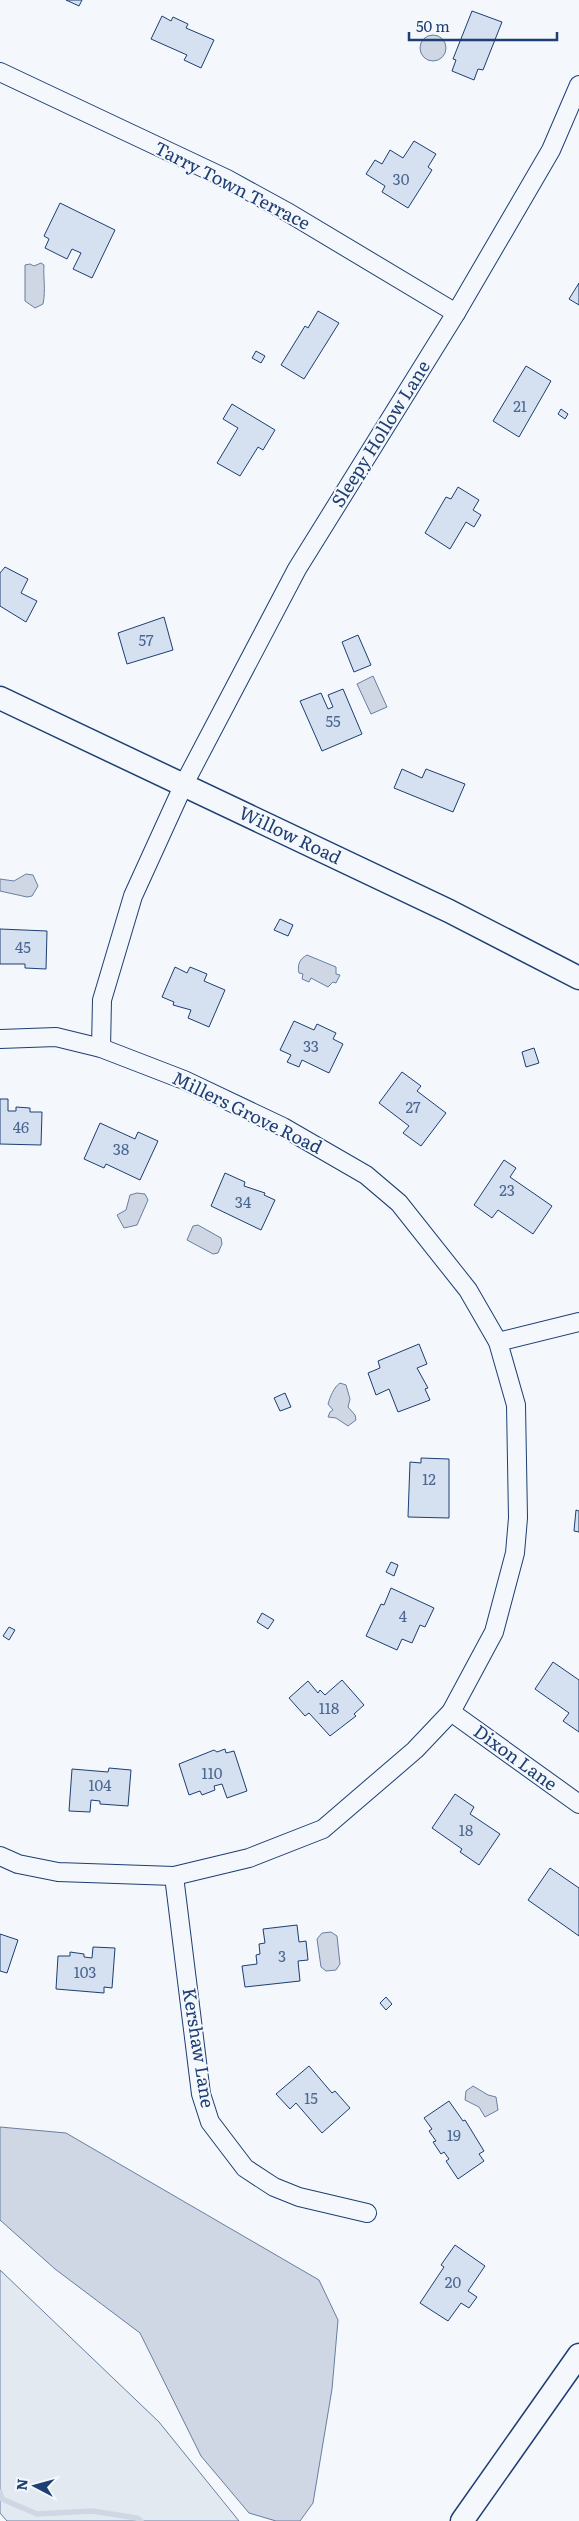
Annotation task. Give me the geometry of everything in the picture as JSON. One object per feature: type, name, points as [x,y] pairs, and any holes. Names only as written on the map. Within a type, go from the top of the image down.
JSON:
[{"type":"street","name":"Tarry Town Terrace","points":[[0,72],[227,179],[289,213],[456,313]]},
{"type":"street","name":"Sleepy Hollow Lane","points":[[184,784],[297,569],[456,313],[551,150],[579,85]]},
{"type":"street","name":"Willow Road","points":[[0,698],[184,784],[449,912],[579,978]]},
{"type":"street","points":[[101,1048],[102,1000],[133,896],[184,784]]},
{"type":"street","name":"Millers Grove Road","points":[[0,1039],[56,1037],[101,1048],[184,1080],[283,1127],[366,1176],[399,1203],[468,1290],[498,1342],[516,1405],[518,1518],[515,1553],[494,1632],[452,1712],[416,1750],[323,1829],[249,1858],[174,1876],[58,1872],[18,1864],[0,1856]]},
{"type":"street","points":[[498,1342],[579,1322]]},
{"type":"street","name":"Dixon Lane","points":[[452,1712],[579,1804]]},
{"type":"street","name":"Kershaw Lane","points":[[174,1876],[202,2094],[210,2122],[245,2168],[274,2187],[299,2197],[367,2213]]},
{"type":"street","points":[[462,2521],[579,2355]]},
{"type":"shaded area","points":[[433,35],[442,39],[446,48],[442,57],[433,61],[424,57],[420,48],[424,39]]},
{"type":"shaded area","points":[[41,263],[44,265],[44,299],[43,304],[35,308],[25,301],[25,265],[30,264],[34,266]]},
{"type":"shaded area","points":[[373,676],[387,707],[371,714],[357,684]]},
{"type":"shaded area","points":[[26,874],[33,875],[38,886],[32,896],[27,897],[0,891],[0,879],[14,881]]},
{"type":"shaded area","points":[[307,955],[336,967],[336,974],[340,975],[336,983],[333,982],[328,987],[311,978],[309,982],[302,979],[303,974],[299,973],[298,970],[299,964]]},
{"type":"shaded area","points":[[137,1193],[145,1194],[148,1200],[137,1225],[124,1228],[117,1215],[126,1210],[130,1195]]},
{"type":"shaded area","points":[[198,1225],[221,1238],[222,1244],[218,1253],[213,1254],[187,1240],[193,1226]]},
{"type":"shaded area","points":[[340,1383],[346,1385],[350,1399],[348,1407],[355,1415],[356,1420],[348,1426],[336,1418],[328,1417],[333,1410],[328,1404],[330,1398]]},
{"type":"shaded area","points":[[331,1932],[337,1936],[340,1964],[336,1970],[326,1971],[321,1967],[317,1939],[322,1933]]},
{"type":"shaded area","points":[[473,2086],[488,2095],[496,2097],[498,2110],[485,2117],[479,2107],[465,2100],[466,2091]]},
{"type":"shaded area","points":[[0,2127],[66,2133],[319,2280],[338,2320],[332,2389],[313,2503],[300,2521],[276,2521],[249,2513],[201,2456],[140,2333],[55,2269],[0,2220]]},
{"type":"shaded area","points":[[0,2270],[159,2422],[239,2521],[7,2521],[0,2513]]},
{"type":"building","points":[[66,0],[82,0],[79,6]]},
{"type":"building","points":[[472,11],[502,22],[483,70],[478,69],[474,80],[452,71],[456,60],[453,59]]},
{"type":"building","points":[[162,16],[171,21],[173,17],[188,24],[186,28],[214,40],[201,68],[184,60],[187,55],[151,39]]},
{"type":"building","points":[[414,141],[436,154],[428,167],[432,170],[408,208],[382,192],[385,186],[366,174],[375,160],[382,164],[390,150],[403,158]]},
{"type":"building","points":[[60,203],[115,230],[92,278],[73,269],[81,253],[72,249],[67,259],[45,248],[49,239],[44,236]]},
{"type":"building","points":[[579,283],[579,305],[569,299]]},
{"type":"building","points":[[318,311],[339,323],[304,379],[281,365],[305,326],[308,328]]},
{"type":"building","points":[[256,351],[265,356],[261,363],[252,358]]},
{"type":"building","points":[[526,366],[551,381],[519,437],[493,421]]},
{"type":"building","points":[[232,404],[275,430],[263,450],[258,447],[240,476],[217,463],[238,428],[223,419]]},
{"type":"building","points":[[561,409],[568,414],[565,419],[558,414]]},
{"type":"building","points":[[458,487],[479,500],[473,510],[481,515],[474,527],[466,522],[450,549],[425,533],[446,497],[451,499]]},
{"type":"building","points":[[5,567],[28,579],[21,593],[37,601],[26,622],[0,606],[0,573]]},
{"type":"building","points":[[164,617],[173,650],[127,664],[118,633]]},
{"type":"building","points":[[358,635],[371,665],[354,672],[342,642]]},
{"type":"building","points":[[343,689],[362,734],[322,751],[300,701],[321,693],[328,709],[333,707],[328,695]]},
{"type":"building","points":[[402,769],[422,778],[426,769],[465,784],[453,812],[394,788]]},
{"type":"building","points":[[280,919],[293,925],[288,936],[274,930]]},
{"type":"building","points":[[0,929],[47,931],[46,969],[25,968],[25,964],[0,964]]},
{"type":"building","points":[[175,967],[187,973],[190,967],[207,974],[204,981],[225,990],[209,1027],[188,1018],[191,1010],[173,1005],[174,1002],[162,997]]},
{"type":"building","points":[[294,1021],[314,1030],[317,1024],[336,1033],[333,1039],[343,1044],[329,1073],[302,1060],[299,1067],[287,1062],[291,1055],[280,1050]]},
{"type":"building","points":[[534,1048],[539,1063],[526,1067],[522,1052]]},
{"type":"building","points":[[402,1072],[421,1086],[417,1091],[446,1113],[421,1146],[403,1133],[409,1126],[379,1103]]},
{"type":"building","points":[[0,1099],[8,1099],[8,1111],[16,1111],[16,1107],[30,1108],[30,1112],[42,1112],[41,1145],[0,1144]]},
{"type":"building","points":[[100,1123],[135,1139],[138,1132],[158,1141],[140,1180],[106,1164],[104,1168],[84,1159]]},
{"type":"building","points":[[504,1160],[516,1168],[510,1177],[552,1206],[533,1234],[498,1210],[492,1218],[474,1205]]},
{"type":"building","points":[[225,1173],[245,1182],[244,1186],[265,1193],[264,1195],[275,1200],[261,1230],[211,1206]]},
{"type":"building","points":[[419,1344],[427,1364],[417,1368],[428,1388],[425,1389],[430,1400],[398,1412],[389,1389],[376,1395],[368,1373],[380,1368],[378,1361]]},
{"type":"building","points":[[285,1393],[291,1407],[280,1411],[274,1398]]},
{"type":"building","points":[[421,1458],[449,1459],[449,1518],[408,1517],[410,1462],[421,1463]]},
{"type":"building","points":[[576,1510],[579,1511],[579,1532],[574,1531]]},
{"type":"building","points":[[391,1562],[398,1565],[394,1576],[386,1572]]},
{"type":"building","points":[[391,1588],[434,1608],[425,1627],[420,1625],[412,1643],[402,1639],[397,1650],[366,1636],[381,1604],[384,1605]]},
{"type":"building","points":[[262,1613],[274,1620],[268,1629],[257,1622]]},
{"type":"building","points":[[9,1627],[15,1630],[9,1640],[3,1636]]},
{"type":"building","points":[[553,1662],[579,1680],[579,1732],[563,1721],[569,1713],[535,1689]]},
{"type":"building","points":[[342,1680],[364,1705],[354,1714],[356,1716],[330,1736],[309,1713],[305,1716],[289,1698],[308,1681],[318,1693],[320,1690],[325,1695]]},
{"type":"building","points":[[225,1749],[226,1753],[234,1751],[247,1791],[227,1798],[222,1784],[214,1786],[215,1790],[202,1795],[200,1791],[189,1795],[179,1764],[214,1750],[217,1752]]},
{"type":"building","points":[[109,1768],[131,1770],[128,1806],[100,1804],[100,1801],[91,1800],[90,1812],[69,1811],[72,1769],[108,1772]]},
{"type":"building","points":[[455,1794],[474,1807],[470,1814],[500,1834],[479,1865],[460,1852],[462,1849],[432,1828]]},
{"type":"building","points":[[550,1868],[579,1888],[579,1936],[528,1900]]},
{"type":"building","points":[[297,1925],[299,1942],[306,1941],[308,1960],[298,1961],[300,1981],[245,1987],[242,1966],[257,1964],[256,1955],[260,1954],[259,1944],[265,1943],[263,1929]]},
{"type":"building","points":[[0,1934],[18,1940],[7,1973],[0,1971]]},
{"type":"building","points":[[93,1947],[115,1948],[112,1988],[104,1987],[104,1993],[56,1989],[58,1956],[70,1956],[70,1952],[84,1954],[84,1957],[92,1958]]},
{"type":"building","points":[[386,1997],[392,2004],[386,2010],[380,2003]]},
{"type":"building","points":[[309,2066],[332,2093],[335,2091],[350,2108],[322,2133],[296,2103],[290,2109],[276,2094]]},
{"type":"building","points":[[449,2101],[463,2121],[465,2120],[484,2151],[479,2154],[484,2161],[458,2179],[446,2161],[449,2159],[444,2152],[441,2154],[433,2142],[436,2141],[429,2131],[432,2129],[424,2118]]},
{"type":"building","points":[[455,2245],[485,2266],[468,2291],[477,2297],[469,2308],[461,2303],[448,2321],[420,2303],[444,2267],[441,2265]]},
{"type":"waterway","points":[[0,2492],[2,2499],[37,2514],[92,2511],[137,2518],[141,2521]]}]
